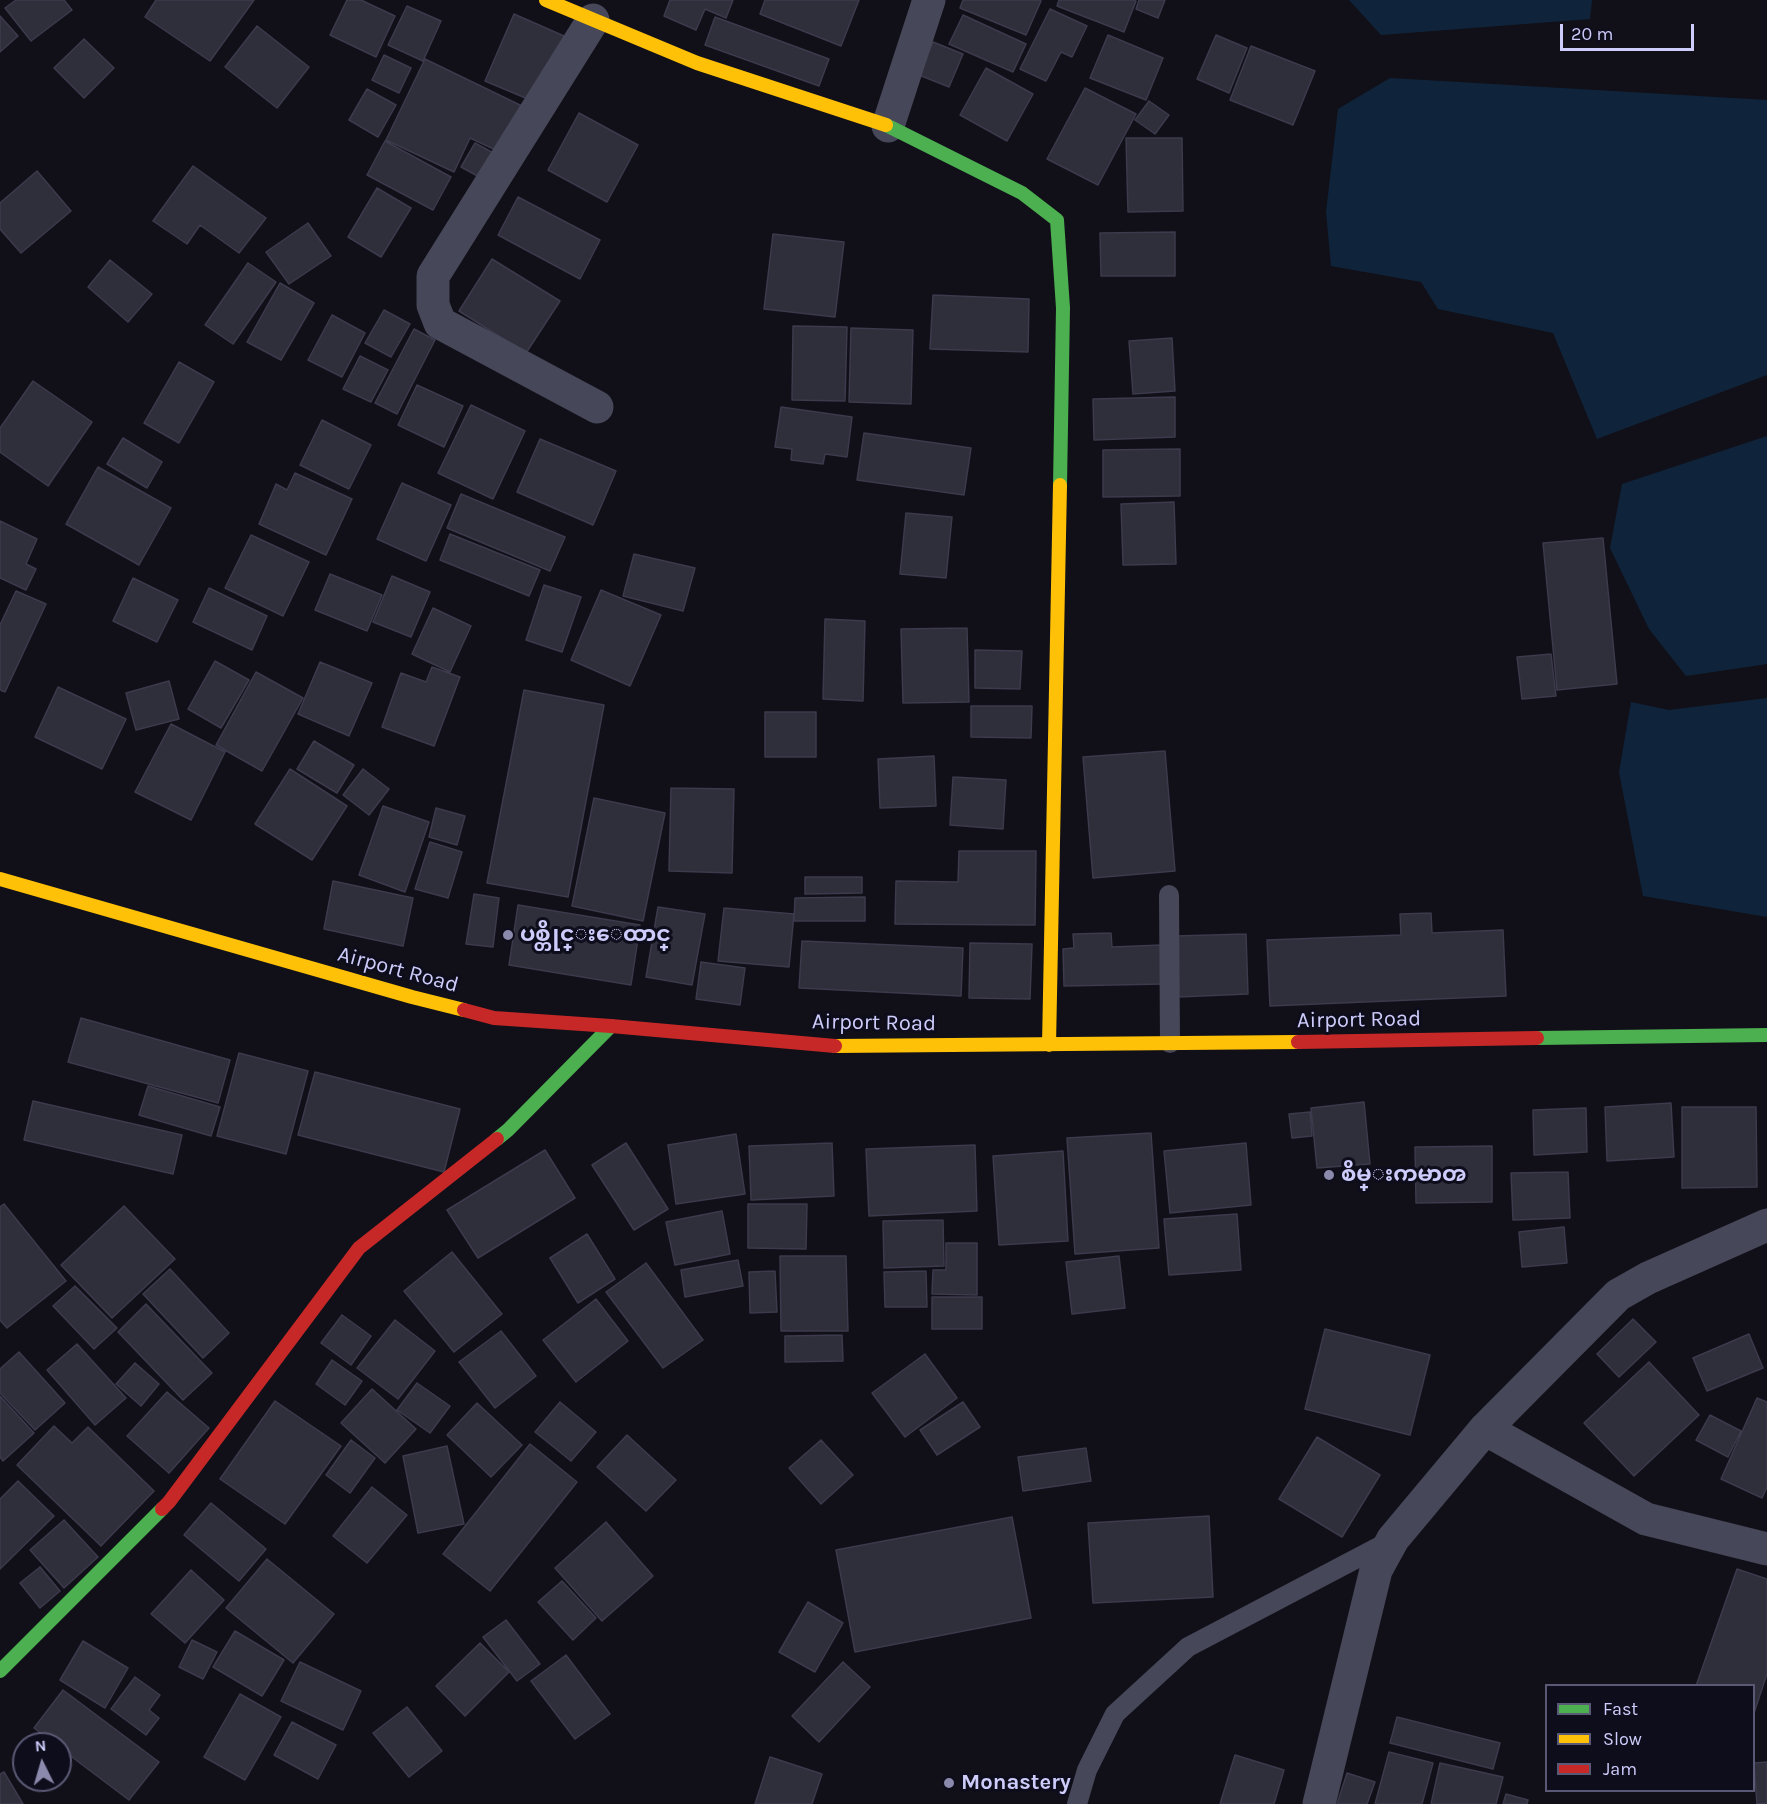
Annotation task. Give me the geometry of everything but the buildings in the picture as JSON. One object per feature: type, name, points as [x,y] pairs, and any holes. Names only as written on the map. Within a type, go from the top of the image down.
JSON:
[{"type":"street","points":[[546,0],[697,63],[888,126],[1022,193],[1057,220],[1063,308],[1049,1045]]},
{"type":"street","points":[[888,126],[929,0]]},
{"type":"street","points":[[593,20],[433,276],[433,305],[440,323],[597,406]]},
{"type":"street","name":"Airport Road","points":[[0,879],[412,997],[494,1018],[836,1046],[1767,1035]]},
{"type":"street","points":[[0,1671],[169,1502],[359,1248],[508,1130],[611,1026]]},
{"type":"street","points":[[1318,1804],[1376,1570],[1393,1539],[1485,1429],[1618,1295],[1648,1278],[1767,1226]]},
{"type":"street","points":[[1485,1429],[1646,1519],[1767,1549]]},
{"type":"lane","points":[[1169,895],[1170,1043]]},
{"type":"lane","points":[[1077,1804],[1087,1770],[1115,1714],[1188,1647],[1393,1539]]},
{"type":"water","points":[[1349,0],[1592,0],[1590,19],[1381,35]]},
{"type":"water","points":[[1390,78],[1767,100],[1767,375],[1597,439],[1553,333],[1438,309],[1421,282],[1331,266],[1326,212],[1338,109]]},
{"type":"water","points":[[1767,436],[1767,664],[1686,676],[1649,629],[1610,548],[1622,484]]},
{"type":"water","points":[[1767,698],[1767,917],[1643,896],[1619,772],[1631,702],[1669,710]]},
{"type":"traffic: fast","points":[[886,125],[1022,193],[1057,220],[1063,308],[1060,485]]},
{"type":"traffic: fast","points":[[497,1139],[611,1026]]},
{"type":"traffic: fast","points":[[1537,1038],[1767,1035]]},
{"type":"traffic: fast","points":[[0,1671],[162,1509]]},
{"type":"traffic: slow","points":[[546,0],[697,63],[886,125]]},
{"type":"traffic: slow","points":[[1049,1045],[1060,485]]},
{"type":"traffic: slow","points":[[0,879],[464,1010]]},
{"type":"traffic: slow","points":[[835,1046],[1298,1042]]},
{"type":"traffic: jam","points":[[464,1010],[494,1018],[835,1046]]},
{"type":"traffic: jam","points":[[1298,1042],[1537,1038]]},
{"type":"traffic: jam","points":[[162,1509],[359,1248],[497,1139]]},
{"type":"place","name":"ပစ္တိုင္းေထာင္","points":[[508,935]]},
{"type":"place","name":"စိမ္းကမာၻ","points":[[1329,1175]]},
{"type":"place","name":"Monastery","points":[[949,1783]]}]
